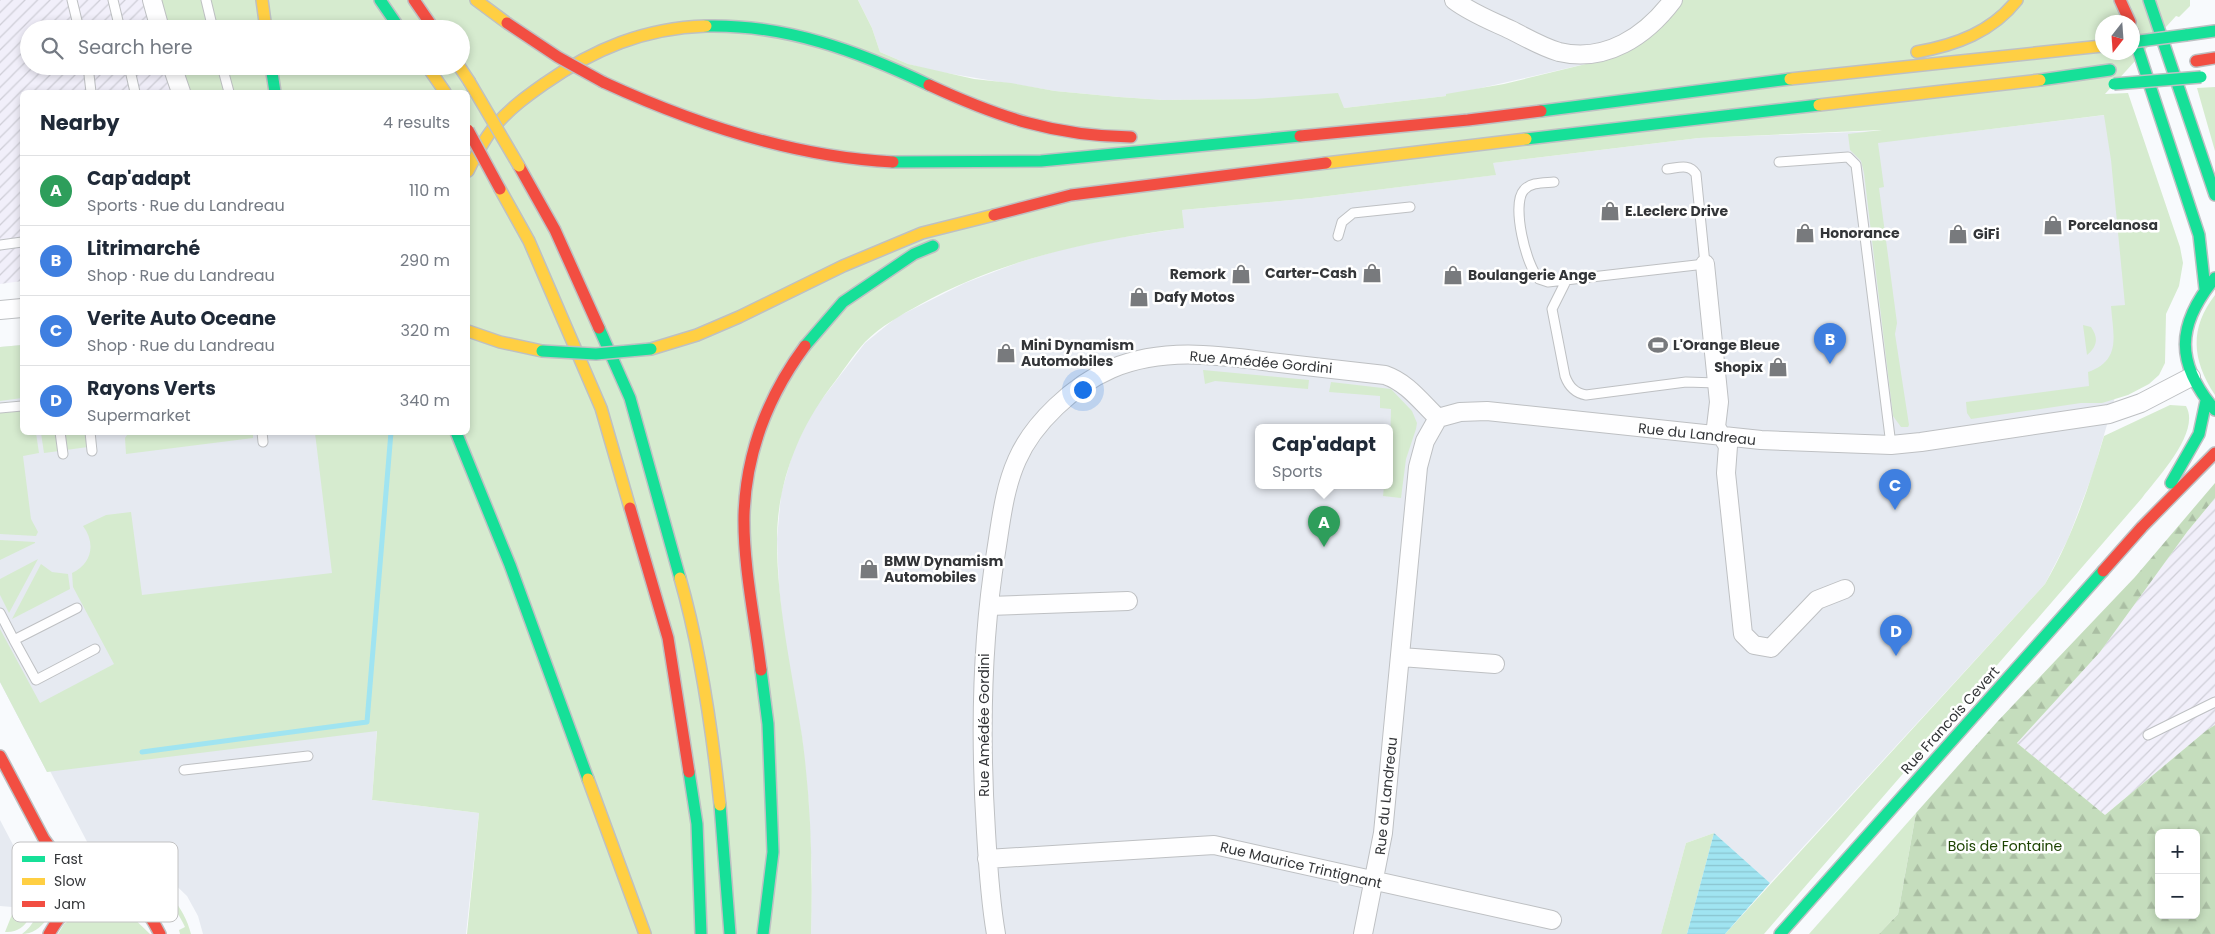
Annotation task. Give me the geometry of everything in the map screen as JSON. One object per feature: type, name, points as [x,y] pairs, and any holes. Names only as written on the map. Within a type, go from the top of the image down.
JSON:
[{"type":"main road","points":[[262,0],[265,20]]},
{"type":"main road","points":[[380,0],[394,20]]},
{"type":"main road","points":[[414,0],[428,20]]},
{"type":"main road","points":[[476,0],[558,57],[603,82],[649,103],[741,135],[828,154],[875,161],[960,163],[1041,161],[1521,114],[1804,77],[2095,47]]},
{"type":"main road","points":[[1902,54],[1921,51],[1981,32],[2003,18],[2017,0]]},
{"type":"main road","points":[[2120,0],[2127,15]]},
{"type":"main road","points":[[2149,0],[2214,193]]},
{"type":"main road","points":[[470,168],[488,134],[518,103],[559,74],[595,51],[636,35],[682,26],[738,26],[779,30],[816,38],[885,64],[1005,117],[1058,132],[1097,137],[1146,136]]},
{"type":"main road","points":[[2140,41],[2215,32]]},
{"type":"main road","points":[[2140,55],[2199,235],[2205,289]]},
{"type":"main road","points":[[472,333],[523,348],[542,351],[596,354],[650,349],[697,335],[740,317],[843,266],[922,233],[1071,195],[1133,186],[1651,124],[2059,78],[2215,58]]},
{"type":"main road","points":[[1804,77],[1852,62],[1872,59]]},
{"type":"main road","points":[[272,75],[275,90]]},
{"type":"main road","points":[[433,75],[444,90]]},
{"type":"main road","points":[[465,75],[555,230],[630,398],[693,623],[716,767],[730,916],[730,934]]},
{"type":"main road","points":[[2059,78],[2086,84],[2105,84],[2215,75]]},
{"type":"main road","points":[[470,134],[529,241],[601,408],[668,638],[697,824],[701,934]]},
{"type":"main road","points":[[1164,139],[1188,146]]},
{"type":"main road","points":[[764,934],[773,852],[768,724],[746,554],[744,515],[750,461],[767,411],[786,372],[811,338],[850,297],[914,254],[949,239],[997,213]]},
{"type":"main road","points":[[2215,278],[2192,308],[2186,331],[2186,354],[2191,377],[2206,401],[2215,410]]},
{"type":"main road","name":"Rue Francois Cevert","points":[[2142,527],[2192,451],[2206,416],[2206,401]]},
{"type":"main road","points":[[457,435],[510,565],[645,934]]},
{"type":"main road","name":"Rue Francois Cevert","points":[[1780,934],[2142,527],[2215,453]]},
{"type":"main road","points":[[0,756],[45,842]]},
{"type":"main road","points":[[49,934],[57,922]]},
{"type":"main road","points":[[153,922],[160,934]]},
{"type":"street","points":[[152,0],[158,20]]},
{"type":"street","points":[[1454,0],[1478,14],[1548,48],[1571,54],[1587,55],[1608,51],[1630,40],[1659,17],[1673,0]]},
{"type":"street","points":[[175,75],[180,90]]},
{"type":"street","points":[[1705,264],[1719,402],[1716,428],[1728,446],[1726,473],[1743,634],[1754,645],[1771,648],[1817,600],[1845,589]]},
{"type":"street","points":[[0,310],[20,308]]},
{"type":"street","name":"Rue Amédée Gordini","points":[[996,934],[987,859],[981,766],[984,650],[1004,502],[1017,460],[1041,422],[1072,392],[1111,369],[1154,357],[1198,353],[1385,375],[1401,382],[1438,418]]},
{"type":"street","name":"Rue du Landreau","points":[[1363,934],[1384,833],[1418,466],[1425,441],[1438,418],[1460,412],[1487,412],[1722,437],[1891,444],[1921,442],[2109,414],[2140,403],[2191,377]]},
{"type":"street","points":[[989,606],[1128,601]]},
{"type":"street","points":[[1401,657],[1495,664]]},
{"type":"street","name":"Rue Maurice Trintignant","points":[[987,859],[1214,845],[1552,920]]},
{"type":"lane","points":[[72,0],[77,20]]},
{"type":"lane","points":[[113,0],[118,20]]},
{"type":"lane","points":[[206,0],[211,20]]},
{"type":"lane","points":[[89,75],[91,90]]},
{"type":"lane","points":[[131,75],[135,90]]},
{"type":"lane","points":[[224,75],[228,90]]},
{"type":"lane","points":[[1779,162],[1848,157],[1856,165],[1891,444]]},
{"type":"lane","points":[[1554,182],[1531,185],[1522,193],[1518,203],[1526,257],[1530,268],[1542,281],[1705,264],[1696,174],[1692,168],[1667,169]]},
{"type":"lane","points":[[1338,236],[1342,222],[1352,213],[1410,207]]},
{"type":"lane","points":[[0,245],[20,242]]},
{"type":"lane","points":[[1567,279],[1554,303],[1552,315],[1565,376],[1576,392],[1586,395],[1686,382],[1717,383]]},
{"type":"lane","points":[[0,408],[20,406]]},
{"type":"lane","points":[[60,435],[63,454]]},
{"type":"lane","points":[[90,435],[92,451]]},
{"type":"lane","points":[[14,640],[77,608]]},
{"type":"lane","points":[[0,613],[36,680],[95,649]]},
{"type":"lane","points":[[2148,735],[2215,702]]},
{"type":"lane","points":[[184,770],[308,756]]},
{"type":"shaded area","points":[[0,0],[143,0],[149,20],[20,20],[20,75],[168,75],[172,90],[20,90],[20,281],[0,284]]},
{"type":"shaded area","points":[[858,0],[1661,0],[1648,14],[1590,63],[1446,96],[1344,108],[1275,99],[1164,100],[1119,97],[1055,91],[934,71],[908,64],[880,52],[872,28]]},
{"type":"shaded area","points":[[2105,115],[2132,299],[2115,397],[2093,473],[2068,539],[2045,584],[1770,883],[1714,833],[1686,843],[1661,934],[811,934],[812,871],[808,796],[802,738],[784,637],[779,587],[777,539],[781,494],[793,452],[812,412],[865,343],[897,317],[965,283],[1020,262],[1060,250],[1105,240],[1183,228],[1182,210],[1312,198],[1495,175],[1492,163],[1699,138],[1903,130],[1917,138]]},
{"type":"shaded area","points":[[20,345],[20,435],[398,435],[372,800],[479,813],[466,934],[203,934],[198,916],[187,896],[178,887],[178,842],[87,842],[50,771],[47,772],[0,682],[0,347]]},
{"type":"shaded area","points":[[2215,498],[2215,725],[2105,815],[2017,743],[2100,652],[2187,532]]},
{"type":"shaded area","points":[[0,820],[12,843],[12,907],[0,906]]},
{"type":"green space","points":[[143,0],[858,0],[872,28],[880,52],[908,64],[974,79],[1055,91],[1164,100],[1255,99],[1338,93],[1344,108],[1446,96],[1446,94],[1504,84],[1590,63],[1648,14],[1661,0],[2190,0],[2190,6],[2179,17],[2176,16],[2140,56],[2140,15],[2095,15],[2095,60],[2136,60],[2105,94],[2128,93],[2180,247],[2183,263],[2179,286],[2166,314],[2165,363],[2159,375],[2149,384],[2128,395],[2102,403],[2081,403],[1971,419],[1967,413],[1966,402],[2089,386],[2088,372],[2099,367],[2111,353],[2114,336],[2111,306],[2125,305],[2111,160],[2104,115],[1878,143],[1884,187],[1879,188],[1897,323],[1895,334],[1908,427],[1901,427],[1893,416],[1864,173],[1861,161],[1850,150],[1848,134],[1882,130],[1699,138],[1493,163],[1496,175],[1312,198],[1182,210],[1184,228],[1082,245],[1016,263],[952,288],[884,326],[871,336],[856,353],[818,405],[808,423],[791,460],[785,479],[778,519],[778,565],[782,614],[802,736],[809,810],[812,884],[811,934],[467,934],[479,813],[372,800],[377,731],[47,772],[0,682],[0,629],[40,703],[114,664],[73,587],[72,573],[79,569],[88,559],[91,546],[90,539],[83,526],[106,515],[131,512],[142,595],[332,573],[315,435],[470,435],[470,90],[172,90],[168,75],[470,75],[470,20],[149,20]]},
{"type":"green space","points":[[2215,87],[2215,151],[2197,88]]},
{"type":"green space","points":[[2215,295],[2215,395],[2202,369],[2197,345],[2201,320]]},
{"type":"green space","points":[[2083,325],[2091,327],[2096,339],[2095,346],[2087,355]]},
{"type":"green space","points":[[20,345],[20,398],[0,401],[0,347]]},
{"type":"green space","points":[[1203,370],[1309,380],[1308,389],[1215,381],[1205,384]]},
{"type":"green space","points":[[1331,382],[1391,389],[1412,411],[1417,423],[1406,459],[1401,498],[1383,496],[1384,489],[1393,489],[1393,424],[1391,424],[1391,409],[1380,408],[1380,396],[1329,392]]},
{"type":"green space","points":[[2170,405],[2186,406],[2189,417],[2188,428],[2176,454],[2142,498],[1764,934],[1725,934],[2045,584],[2064,549],[2079,512],[2104,436]]},
{"type":"green space","points":[[20,409],[20,435],[36,435],[39,453],[23,456],[31,519],[38,532],[36,536],[0,534],[0,412]]},
{"type":"green space","points":[[41,435],[57,435],[59,451],[44,453]]},
{"type":"green space","points":[[64,435],[87,435],[88,447],[66,450]]},
{"type":"green space","points":[[127,435],[253,435],[253,438],[126,454],[125,438]]},
{"type":"green space","name":"Bois de Fontaine","points":[[2215,483],[2215,498],[2187,532],[2100,652],[2017,743],[2105,815],[2215,725],[2215,934],[1879,934],[1898,914],[1916,813],[1997,722],[2135,577]]},
{"type":"green space","points":[[0,540],[35,542],[35,543],[0,560]]},
{"type":"green space","points":[[38,559],[9,613],[0,595],[0,579]]},
{"type":"green space","points":[[41,564],[52,572],[68,574],[70,589],[12,619]]},
{"type":"green space","points":[[1916,813],[1898,914],[1879,934],[1809,934]]},
{"type":"green space","points":[[1714,833],[1687,934],[1661,934],[1686,843]]},
{"type":"green space","points":[[178,905],[191,934],[180,934],[179,930],[185,927],[178,914]]},
{"type":"green space","points":[[12,914],[12,922],[27,922],[21,928],[5,932]]},
{"type":"green space","points":[[32,922],[44,922],[31,932],[22,934]]},
{"type":"green space","points":[[67,922],[138,922],[150,934],[58,934]]},
{"type":"water","points":[[1714,833],[1770,883],[1725,934],[1687,934]]},
{"type":"waterway","points":[[142,752],[367,722],[391,435]]},
{"type":"traffic: fast","points":[[380,0],[394,20]]},
{"type":"traffic: fast","points":[[2149,0],[2215,195]]},
{"type":"traffic: fast","points":[[706,26],[764,30],[820,42],[875,61],[929,85]]},
{"type":"traffic: fast","points":[[2186,35],[2215,31]]},
{"type":"traffic: fast","points":[[2140,41],[2186,35]]},
{"type":"traffic: fast","points":[[2140,55],[2199,235],[2205,289]]},
{"type":"traffic: fast","points":[[2040,80],[2110,70]]},
{"type":"traffic: fast","points":[[272,75],[275,90]]},
{"type":"traffic: fast","points":[[2114,84],[2201,77]]},
{"type":"traffic: fast","points":[[1541,111],[1790,79]]},
{"type":"traffic: fast","points":[[1526,139],[1819,105]]},
{"type":"traffic: fast","points":[[893,162],[1041,161],[1300,136]]},
{"type":"traffic: fast","points":[[805,346],[843,302],[914,254],[933,246]]},
{"type":"traffic: fast","points":[[2215,278],[2202,295],[2193,312],[2187,328],[2185,344],[2187,360],[2193,376],[2202,393],[2215,410]]},
{"type":"traffic: fast","points":[[599,328],[630,398],[680,578]]},
{"type":"traffic: fast","points":[[542,351],[596,354],[651,349]]},
{"type":"traffic: fast","points":[[2171,483],[2199,434],[2206,401]]},
{"type":"traffic: fast","points":[[457,435],[510,565],[588,779]]},
{"type":"traffic: fast","points":[[1780,934],[2103,571]]},
{"type":"traffic: fast","points":[[761,670],[768,724],[773,852],[763,934]]},
{"type":"traffic: fast","points":[[689,772],[697,824],[701,934]]},
{"type":"traffic: fast","points":[[720,805],[730,934]]},
{"type":"traffic: slow","points":[[262,0],[265,20]]},
{"type":"traffic: slow","points":[[476,0],[507,23]]},
{"type":"traffic: slow","points":[[1917,52],[1959,41],[1985,29],[2017,0]]},
{"type":"traffic: slow","points":[[470,167],[491,131],[512,108],[544,84],[582,60],[641,36],[662,31],[706,26]]},
{"type":"traffic: slow","points":[[1790,79],[2095,47]]},
{"type":"traffic: slow","points":[[433,75],[444,90]]},
{"type":"traffic: slow","points":[[465,75],[469,81]]},
{"type":"traffic: slow","points":[[1819,105],[2040,80]]},
{"type":"traffic: slow","points":[[469,81],[519,166]]},
{"type":"traffic: slow","points":[[1326,163],[1526,139]]},
{"type":"traffic: slow","points":[[500,189],[529,241],[601,408],[630,508]]},
{"type":"traffic: slow","points":[[651,349],[697,335],[739,317],[843,266],[922,233],[994,215]]},
{"type":"traffic: slow","points":[[470,332],[500,342],[542,351]]},
{"type":"traffic: slow","points":[[680,578],[705,690],[720,805]]},
{"type":"traffic: slow","points":[[588,779],[645,934]]},
{"type":"traffic: jam","points":[[414,0],[428,20]]},
{"type":"traffic: jam","points":[[2120,0],[2127,15]]},
{"type":"traffic: jam","points":[[507,23],[558,57],[603,82]]},
{"type":"traffic: jam","points":[[2196,61],[2215,58]]},
{"type":"traffic: jam","points":[[603,82],[672,111],[744,136],[818,153],[893,162]]},
{"type":"traffic: jam","points":[[929,85],[979,106],[1027,123],[1077,133],[1131,137]]},
{"type":"traffic: jam","points":[[1300,136],[1541,111]]},
{"type":"traffic: jam","points":[[470,134],[500,189]]},
{"type":"traffic: jam","points":[[994,215],[1071,195],[1326,163]]},
{"type":"traffic: jam","points":[[519,166],[555,230],[599,328]]},
{"type":"traffic: jam","points":[[761,670],[745,553],[744,515],[749,469],[754,447],[770,405],[780,385],[805,346]]},
{"type":"traffic: jam","points":[[2103,571],[2142,527],[2215,453]]},
{"type":"traffic: jam","points":[[630,508],[668,638],[689,772]]},
{"type":"traffic: jam","points":[[0,756],[46,842]]},
{"type":"traffic: jam","points":[[49,934],[57,922]]},
{"type":"traffic: jam","points":[[153,922],[160,934]]},
{"type":"place","name":"E.Leclerc Drive","points":[[1610,211]]},
{"type":"place","name":"Porcelanosa","points":[[2053,225]]},
{"type":"place","name":"Honorance","points":[[1805,233]]},
{"type":"place","name":"GiFi","points":[[1958,234]]},
{"type":"place","name":"Carter-Cash","points":[[1372,273]]},
{"type":"place","name":"Remork","points":[[1241,274]]},
{"type":"place","name":"Boulangerie Ange","points":[[1453,275]]},
{"type":"place","name":"Dafy Motos","points":[[1139,297]]},
{"type":"place","name":"L'Orange Bleue","points":[[1658,345]]},
{"type":"place","name":"Mini Dynamism Automobiles","points":[[1006,353]]},
{"type":"place","name":"Litrimarché","points":[[1830,364]]},
{"type":"place","name":"Shopix","points":[[1778,367]]},
{"type":"place","name":"Verite Auto Oceane","points":[[1895,510]]},
{"type":"place","name":"Cap'adapt","points":[[1324,547]]},
{"type":"place","name":"BMW Dynamism Automobiles","points":[[869,569]]},
{"type":"place","name":"Rayons Verts","points":[[1896,656]]}]
